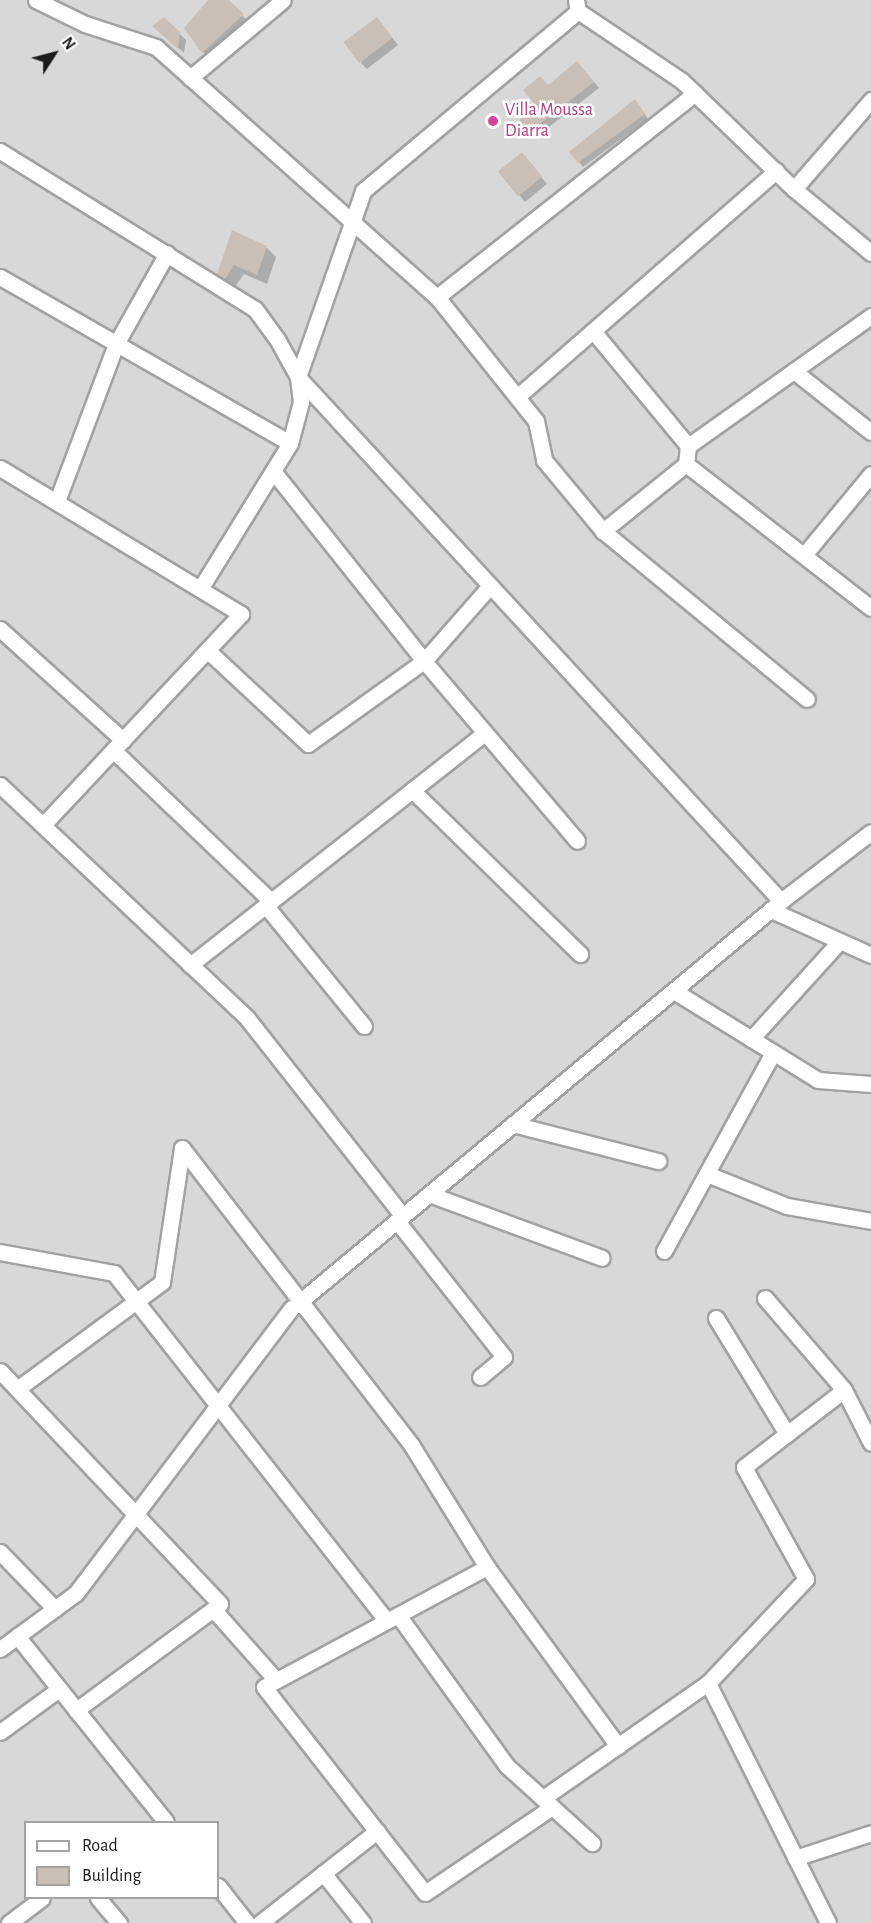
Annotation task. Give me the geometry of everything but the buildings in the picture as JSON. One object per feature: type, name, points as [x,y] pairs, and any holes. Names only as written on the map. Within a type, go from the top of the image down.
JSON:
[{"type":"street","points":[[36,0],[84,24],[156,47],[437,297],[536,421],[544,460],[603,531],[807,699]]},
{"type":"street","points":[[190,78],[283,0]]},
{"type":"street","points":[[200,589],[290,443],[301,402],[297,377],[363,191],[577,5],[695,93],[794,189],[871,253]]},
{"type":"street","points":[[437,297],[695,93]]},
{"type":"street","points":[[794,189],[871,100]]},
{"type":"street","points":[[0,151],[255,309],[277,339],[297,377],[490,586],[776,906],[871,955]]},
{"type":"street","points":[[517,397],[776,171]]},
{"type":"street","points":[[57,501],[116,344],[167,253]]},
{"type":"street","points":[[0,278],[290,443]]},
{"type":"street","points":[[688,446],[871,316]]},
{"type":"street","points":[[593,331],[688,446],[686,464],[603,531]]},
{"type":"street","points":[[794,371],[871,432]]},
{"type":"street","points":[[686,464],[871,608]]},
{"type":"street","points":[[0,468],[241,614],[43,825]]},
{"type":"street","points":[[273,471],[424,661],[577,841]]},
{"type":"street","points":[[804,555],[871,474]]},
{"type":"street","points":[[207,650],[308,744],[424,661],[490,586]]},
{"type":"street","points":[[0,629],[118,745],[269,904],[364,1026]]},
{"type":"street","points":[[190,965],[485,733]]},
{"type":"street","points":[[0,786],[246,1018],[504,1358],[480,1377]]},
{"type":"street","points":[[412,790],[580,954]]},
{"type":"street","points":[[0,1649],[76,1593],[300,1301],[776,906],[871,832]]},
{"type":"street","points":[[751,1039],[840,941]]},
{"type":"street","points":[[674,991],[818,1080],[871,1084]]},
{"type":"street","points":[[664,1251],[773,1053]]},
{"type":"street","points":[[513,1124],[658,1161]]},
{"type":"street","points":[[17,1389],[162,1282],[182,1148],[412,1446],[487,1567],[618,1746]]},
{"type":"street","points":[[707,1174],[786,1206],[871,1221]]},
{"type":"street","points":[[429,1194],[602,1258]]},
{"type":"street","points":[[0,1252],[114,1273],[218,1406],[393,1618],[507,1766],[592,1844]]},
{"type":"street","points":[[765,1298],[844,1390],[871,1443]]},
{"type":"street","points":[[716,1317],[787,1434]]},
{"type":"street","points":[[0,1371],[220,1604],[76,1710]]},
{"type":"street","points":[[487,1567],[264,1687],[425,1893],[548,1802],[618,1746],[708,1683],[806,1579],[744,1467],[844,1390]]},
{"type":"street","points":[[0,1552],[55,1609]]},
{"type":"street","points":[[213,1609],[276,1680]]},
{"type":"street","points":[[17,1636],[165,1821]]},
{"type":"street","points":[[708,1683],[828,1923]]},
{"type":"street","points":[[0,1731],[59,1689]]},
{"type":"street","points":[[260,1923],[377,1831]]},
{"type":"street","points":[[795,1858],[871,1833]]},
{"type":"street","points":[[323,1873],[363,1923]]},
{"type":"street","points":[[219,1888],[247,1923]]},
{"type":"street","points":[[9,1923],[41,1899]]},
{"type":"street","points":[[99,1899],[119,1923]]},
{"type":"shaded area","points":[[0,0],[871,0],[871,1923],[0,1923]]},
{"type":"place","name":"Villa Moussa Diarra","points":[[493,121]]}]
